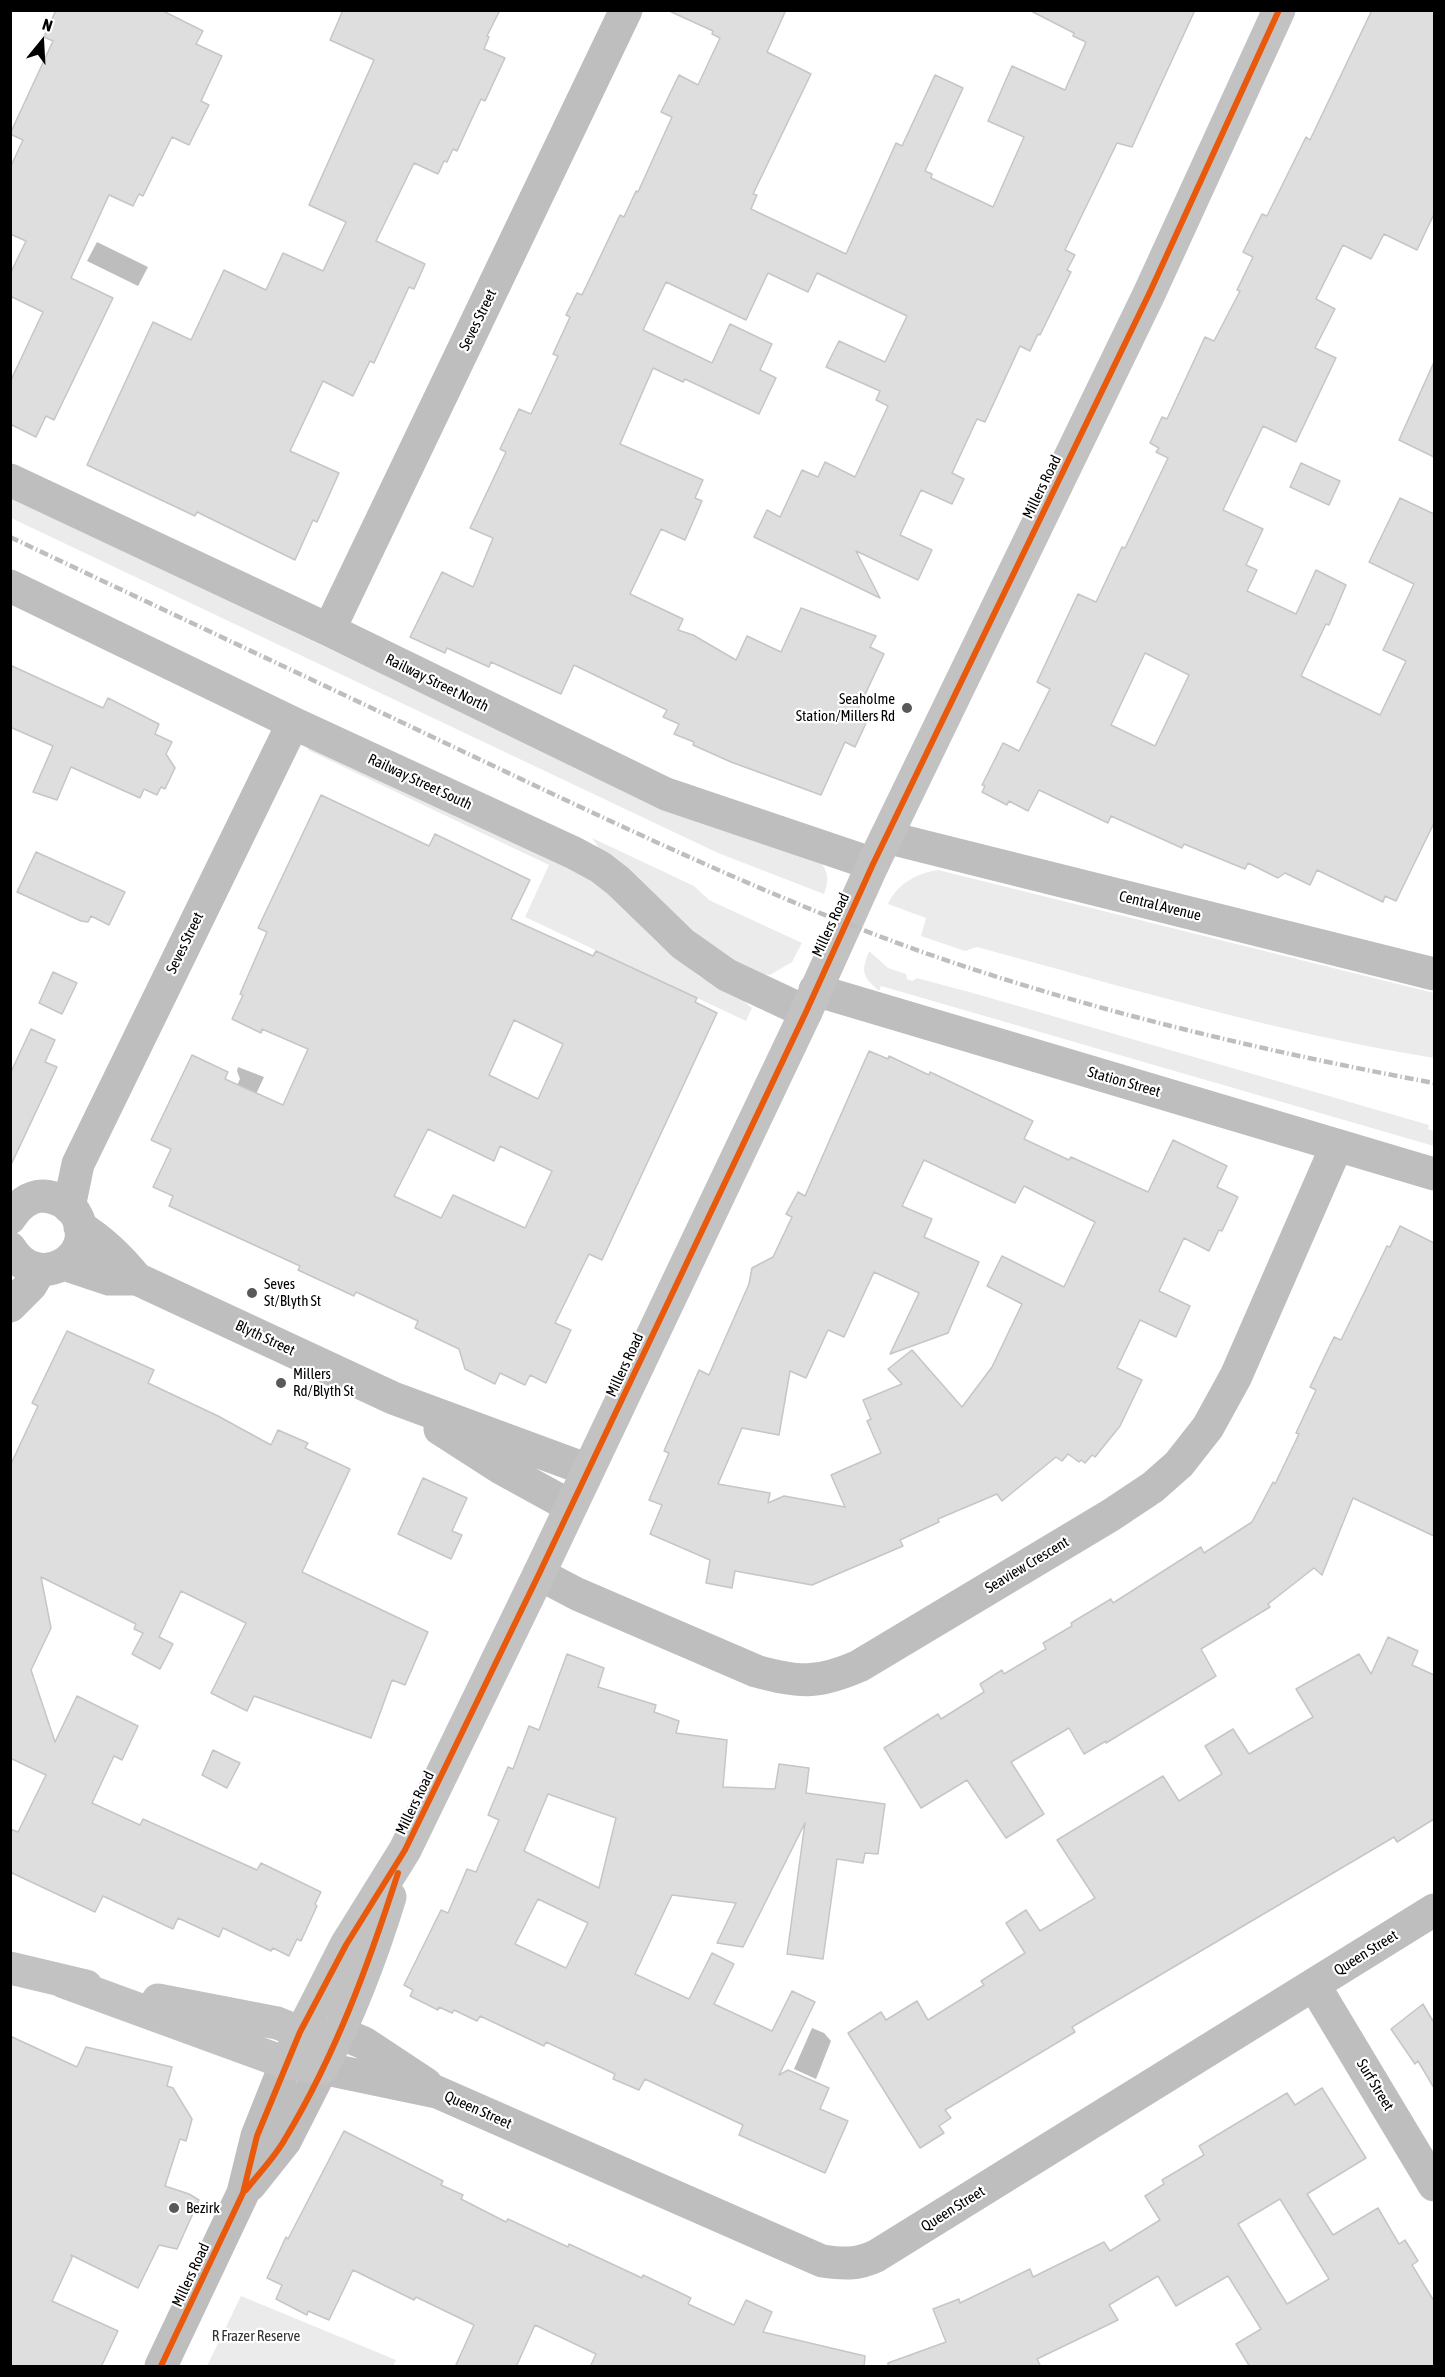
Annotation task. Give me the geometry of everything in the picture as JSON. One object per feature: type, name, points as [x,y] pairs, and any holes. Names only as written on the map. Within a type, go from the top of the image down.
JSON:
[{"type":"main road","name":"Millers Road","points":[[286,2063],[346,1946],[405,1850],[539,1574],[880,851],[1149,294],[1279,10]]},
{"type":"main road","name":"Millers Road","points":[[322,2068],[340,2033],[371,1959],[405,1850]]},
{"type":"main road","name":"Queen Street","points":[[10,1968],[64,1982],[277,2024],[300,2032],[318,2035],[340,2033]]},
{"type":"main road","name":"Queen Street","points":[[64,1982],[286,2063],[322,2068]]},
{"type":"street","name":"Seves Street","points":[[329,630],[626,10]]},
{"type":"street","name":"Railway Street North","points":[[10,480],[329,630],[666,794],[880,851]]},
{"type":"street","name":"Railway Street South","points":[[10,586],[293,723],[548,840],[600,867],[670,932],[727,975],[754,990],[810,1001]]},
{"type":"street","name":"Seves Street","points":[[40,1208],[56,1186],[78,1164],[293,723]]},
{"type":"street","name":"Central Avenue","points":[[880,851],[1431,965]]},
{"type":"street","name":"Station Street","points":[[810,1001],[1337,1145],[1434,1174]]},
{"type":"street","name":"Seaview Crescent","points":[[539,1574],[587,1598],[766,1674],[786,1680],[810,1681],[835,1676],[859,1666],[1111,1515],[1153,1487],[1179,1464],[1208,1427],[1236,1376],[1337,1145]]},
{"type":"street","name":"Blyth Street","points":[[40,1208],[98,1238],[117,1255],[137,1279]]},
{"type":"street","points":[[33,1260],[74,1255],[80,1244],[40,1208]]},
{"type":"street","name":"Blyth Street","points":[[33,1260],[109,1279],[137,1279],[393,1398],[588,1470]]},
{"type":"street","points":[[10,1298],[33,1260]]},
{"type":"street","points":[[10,1306],[30,1285],[33,1260]]},
{"type":"street","name":"Blyth Street","points":[[393,1398],[499,1467],[570,1506]]},
{"type":"street","name":"Queen Street","points":[[340,2033],[364,2043],[437,2092],[822,2261],[846,2265],[863,2262],[876,2256],[1434,1910]]},
{"type":"street","name":"Surf Street","points":[[1314,1985],[1434,2185]]},
{"type":"street","name":"Millers Road","points":[[161,2367],[243,2193],[257,2136],[286,2063]]},
{"type":"street","name":"Queen Street","points":[[322,2068],[437,2092]]},
{"type":"street","name":"Millers Road","points":[[243,2193],[285,2141],[322,2068]]},
{"type":"green space","points":[[11,498],[675,813],[819,861],[827,876],[824,894],[718,853],[11,518]]},
{"type":"green space","points":[[309,747],[589,875],[658,943],[700,977],[738,996],[752,1008],[746,1021],[525,917],[549,865],[308,750]]},
{"type":"green space","points":[[592,838],[694,886],[709,900],[802,943],[792,962],[770,975],[757,974],[720,954],[599,848]]},
{"type":"green space","points":[[938,870],[1434,993],[1434,1058],[1261,1023],[977,947],[965,951],[921,936],[926,918],[888,904],[902,885],[915,877]]},
{"type":"green space","points":[[869,951],[888,968],[906,974],[907,979],[912,981],[917,978],[980,995],[1429,1125],[1428,1129],[1434,1131],[1434,1146],[881,986],[879,991],[866,977],[864,969]]},
{"type":"green space","name":"R Frazer Reserve","points":[[241,2296],[396,2360],[393,2366],[207,2366]]},
{"type":"shaded area","points":[[97,242],[148,267],[138,286],[87,261]]},
{"type":"shaded area","points":[[238,1067],[264,1077],[245,1118],[226,1108],[240,1079]]},
{"type":"shaded area","points":[[812,2028],[824,2033],[831,2041],[816,2079],[794,2069]]},
{"type":"building","points":[[56,10],[161,10],[203,31],[196,44],[222,56],[201,101],[209,105],[189,145],[172,137],[143,196],[139,194],[133,206],[109,195],[71,278],[113,298],[54,420],[46,416],[36,437],[10,424],[10,382],[43,312],[10,296],[10,274],[26,241],[10,234],[10,168],[23,140],[10,134],[53,41],[44,37]]},
{"type":"building","points":[[343,10],[500,10],[487,36],[489,37],[484,49],[505,58],[485,101],[481,99],[457,151],[453,149],[438,174],[414,163],[376,241],[425,264],[414,289],[409,287],[374,363],[370,361],[353,396],[323,381],[290,451],[339,473],[317,522],[313,520],[295,560],[197,512],[195,516],[87,465],[153,322],[191,340],[224,270],[266,290],[283,253],[323,271],[346,222],[309,205],[374,60],[330,40]]},
{"type":"building","points":[[667,10],[786,10],[767,52],[811,74],[753,194],[757,195],[751,209],[846,254],[896,143],[902,146],[935,75],[963,88],[925,171],[932,174],[931,178],[993,207],[1024,137],[988,121],[1012,66],[1065,90],[1086,42],[1073,36],[1074,33],[1029,10],[1195,10],[1132,147],[1117,143],[1065,250],[1075,255],[1067,270],[1071,272],[1040,335],[1038,334],[1030,351],[1020,346],[985,422],[977,419],[952,473],[964,479],[952,504],[921,490],[900,535],[932,550],[918,580],[856,551],[880,598],[754,537],[767,510],[780,517],[802,470],[818,477],[825,462],[855,477],[888,406],[876,400],[880,391],[826,367],[839,341],[885,362],[907,316],[817,273],[808,292],[768,273],[746,320],[666,282],[643,330],[712,363],[730,324],[772,344],[760,370],[776,378],[759,414],[685,379],[683,382],[653,368],[620,444],[703,480],[695,498],[702,501],[685,540],[661,529],[630,594],[683,619],[678,630],[693,635],[736,660],[747,636],[781,652],[801,608],[876,636],[870,647],[884,654],[855,716],[867,721],[855,747],[845,742],[821,795],[731,762],[693,745],[694,742],[674,734],[679,724],[663,717],[667,710],[574,665],[561,694],[491,662],[489,667],[447,648],[445,653],[410,637],[442,572],[473,587],[493,538],[470,528],[506,452],[500,449],[519,409],[531,414],[558,356],[553,354],[570,317],[566,315],[577,293],[582,295],[620,215],[624,217],[636,191],[638,192],[672,117],[661,112],[679,75],[698,85],[720,38],[712,34],[713,31]]},
{"type":"building","points":[[1372,10],[1434,10],[1434,214],[1417,250],[1384,234],[1371,259],[1343,245],[1316,299],[1335,309],[1315,348],[1336,358],[1296,442],[1263,426],[1223,510],[1263,529],[1246,565],[1257,570],[1247,591],[1296,614],[1316,570],[1346,585],[1329,625],[1326,624],[1301,676],[1380,715],[1406,661],[1383,650],[1414,584],[1369,562],[1400,498],[1434,514],[1434,823],[1396,901],[1385,896],[1383,902],[1317,870],[1310,885],[1285,873],[1278,878],[1248,863],[1245,869],[1184,844],[1182,848],[1111,816],[1108,823],[1039,790],[1028,811],[1009,801],[1007,805],[982,792],[985,786],[982,785],[1003,743],[1019,751],[1050,689],[1037,682],[1078,594],[1096,602],[1122,547],[1125,548],[1168,458],[1156,452],[1159,448],[1150,443],[1162,417],[1167,419],[1205,337],[1214,341],[1240,291],[1237,290],[1253,257],[1243,252],[1262,214],[1267,216],[1306,137],[1310,140]],"holes":[[[1145,653],[1189,675],[1155,746],[1111,725]]]},
{"type":"building","points":[[1434,362],[1434,457],[1399,440]]},
{"type":"building","points":[[1301,463],[1340,481],[1329,505],[1290,487]]},
{"type":"building","points":[[10,665],[103,708],[108,698],[159,724],[155,734],[172,742],[166,754],[175,768],[165,789],[161,787],[157,795],[144,789],[140,798],[71,767],[57,800],[33,792],[53,746],[10,727]]},
{"type":"building","points":[[321,795],[429,846],[435,834],[530,880],[511,919],[593,956],[596,951],[697,998],[695,1002],[717,1013],[602,1260],[589,1254],[555,1323],[571,1330],[546,1383],[530,1375],[525,1385],[500,1373],[495,1384],[465,1369],[459,1349],[415,1328],[418,1321],[356,1292],[354,1296],[298,1270],[300,1266],[169,1206],[173,1196],[153,1187],[171,1149],[151,1140],[192,1055],[228,1072],[225,1079],[283,1105],[308,1049],[262,1029],[261,1033],[232,1019],[243,995],[240,994],[267,932],[258,928]],"holes":[[[514,1020],[563,1044],[538,1099],[489,1075]],[[428,1129],[494,1161],[500,1146],[552,1171],[525,1228],[453,1195],[441,1218],[394,1196]]]},
{"type":"building","points":[[36,852],[125,892],[109,925],[91,916],[88,922],[81,921],[17,892]]},
{"type":"building","points":[[53,972],[77,983],[62,1014],[39,1003]]},
{"type":"building","points":[[31,1029],[55,1040],[45,1062],[57,1067],[10,1167],[10,1074]]},
{"type":"building","points":[[869,1051],[888,1059],[889,1056],[929,1075],[930,1072],[1033,1121],[1024,1139],[1069,1160],[1071,1157],[1148,1192],[1173,1140],[1227,1166],[1217,1187],[1238,1197],[1222,1231],[1219,1230],[1209,1251],[1184,1238],[1159,1291],[1190,1306],[1176,1337],[1140,1320],[1117,1368],[1142,1380],[1120,1426],[1095,1457],[1092,1455],[1085,1463],[1081,1460],[1079,1462],[1068,1454],[1062,1461],[1056,1457],[1002,1501],[997,1494],[938,1519],[939,1522],[900,1540],[903,1546],[812,1585],[735,1571],[732,1588],[706,1583],[710,1560],[650,1534],[662,1505],[649,1500],[669,1453],[664,1451],[699,1370],[709,1375],[749,1284],[752,1268],[773,1257],[792,1217],[786,1214],[798,1192],[805,1196]],"holes":[[[924,1160],[1015,1203],[1024,1186],[1095,1222],[1064,1287],[1002,1256],[987,1286],[1022,1304],[992,1367],[962,1407],[912,1350],[888,1369],[902,1384],[863,1400],[871,1419],[867,1421],[881,1453],[831,1475],[845,1507],[784,1496],[768,1503],[770,1493],[718,1484],[742,1428],[779,1435],[790,1371],[806,1378],[828,1330],[844,1337],[874,1272],[919,1293],[890,1354],[948,1333],[979,1262],[924,1237],[932,1219],[902,1206]]]},
{"type":"building","points":[[1400,1226],[1434,1243],[1434,1536],[1353,1498],[1322,1575],[1314,1568],[1268,1604],[1270,1607],[1201,1649],[1216,1676],[1084,1754],[1069,1728],[1011,1762],[1044,1814],[1006,1838],[967,1780],[921,1808],[884,1748],[938,1714],[941,1719],[984,1692],[980,1684],[1002,1670],[1004,1674],[1046,1649],[1043,1643],[1072,1626],[1071,1623],[1111,1599],[1113,1603],[1201,1547],[1204,1553],[1252,1522],[1273,1482],[1275,1484],[1299,1434],[1296,1433],[1316,1390],[1310,1387],[1334,1337],[1341,1340],[1387,1246],[1390,1247]]},
{"type":"building","points":[[67,1331],[154,1370],[148,1383],[218,1416],[271,1445],[278,1430],[308,1443],[305,1448],[350,1469],[302,1572],[428,1632],[405,1685],[392,1680],[371,1738],[254,1696],[247,1711],[211,1693],[246,1623],[181,1591],[159,1637],[173,1644],[160,1669],[132,1654],[143,1633],[134,1629],[136,1624],[41,1577],[51,1628],[31,1670],[55,1742],[77,1696],[138,1726],[122,1760],[114,1756],[92,1803],[140,1825],[143,1819],[257,1870],[261,1863],[321,1892],[301,1941],[297,1939],[289,1956],[273,1948],[271,1951],[223,1928],[219,1937],[178,1918],[173,1929],[103,1896],[95,1912],[10,1872],[10,1829],[18,1832],[46,1775],[10,1758],[10,1466],[38,1406],[32,1403]]},
{"type":"building","points":[[423,1478],[467,1498],[452,1531],[462,1535],[451,1559],[398,1534]]},
{"type":"building","points":[[1388,1637],[1418,1651],[1412,1665],[1434,1675],[1434,1819],[1397,1842],[1394,1837],[1072,2027],[1075,2032],[945,2110],[951,2118],[939,2126],[944,2133],[920,2148],[848,2033],[881,2012],[886,2020],[917,2001],[928,2020],[984,1985],[981,1981],[1025,1953],[1006,1923],[1026,1910],[1040,1931],[1095,1898],[1057,1840],[1163,1776],[1179,1801],[1222,1774],[1205,1746],[1233,1729],[1249,1754],[1313,1717],[1296,1689],[1359,1654],[1371,1674]]},
{"type":"building","points":[[567,1654],[604,1668],[598,1687],[656,1705],[654,1712],[679,1721],[676,1733],[727,1740],[723,1787],[775,1789],[779,1764],[809,1768],[806,1793],[885,1804],[878,1854],[865,1853],[863,1863],[837,1859],[823,1959],[787,1954],[805,1823],[743,1947],[717,1943],[736,1903],[672,1895],[635,1974],[689,1999],[712,1953],[734,1964],[714,2004],[772,2031],[792,1991],[815,2002],[779,2075],[788,2070],[829,2088],[820,2109],[848,2121],[825,2173],[739,2135],[743,2125],[645,2079],[639,2090],[613,2079],[615,2074],[546,2042],[544,2046],[480,2016],[477,2021],[454,2010],[452,2013],[439,2007],[438,2010],[410,1996],[413,1990],[404,1985],[441,1910],[448,1913],[467,1869],[476,1872],[499,1820],[488,1815],[508,1767],[513,1769],[529,1726],[539,1730]],"holes":[[[548,1794],[616,1818],[599,1888],[524,1851]],[[538,1899],[588,1923],[566,1968],[515,1944]]]},
{"type":"building","points":[[213,1750],[240,1763],[227,1788],[202,1775]]},
{"type":"building","points":[[1423,2004],[1434,2023],[1434,2088],[1418,2061],[1415,2064],[1391,2029]]},
{"type":"building","points":[[10,2036],[77,2067],[86,2047],[172,2067],[167,2086],[173,2088],[192,2119],[186,2141],[180,2139],[165,2186],[199,2200],[177,2249],[159,2245],[138,2288],[71,2255],[72,2258],[52,2301],[118,2331],[101,2367],[10,2367]]},
{"type":"building","points":[[1322,2088],[1366,2158],[1307,2194],[1333,2235],[1378,2208],[1399,2244],[1405,2240],[1418,2261],[1412,2265],[1434,2301],[1434,2367],[1250,2367],[1236,2344],[1261,2329],[1228,2276],[1176,2306],[1158,2276],[1109,2305],[1118,2320],[1037,2359],[1041,2367],[888,2367],[888,2363],[946,2342],[933,2309],[959,2299],[960,2303],[1030,2269],[1033,2277],[1104,2242],[1110,2251],[1160,2220],[1145,2196],[1164,2184],[1162,2180],[1204,2155],[1199,2146],[1287,2093],[1295,2105]],"holes":[[[1280,2199],[1329,2279],[1287,2304],[1238,2224]]]},
{"type":"building","points":[[344,2131],[443,2181],[441,2185],[463,2195],[461,2199],[506,2222],[508,2219],[642,2278],[643,2275],[691,2298],[688,2304],[734,2325],[746,2300],[772,2312],[763,2332],[865,2356],[864,2367],[590,2367],[596,2354],[535,2325],[516,2367],[455,2367],[474,2325],[416,2297],[414,2300],[353,2270],[329,2320],[308,2311],[307,2315],[276,2299],[282,2285],[267,2278],[286,2237],[288,2239]]},
{"type":"railway","points":[[10,537],[648,838],[814,911],[871,933],[990,975],[1178,1028],[1434,1083]]},
{"type":"cycle path","points":[[161,2366],[243,2193],[257,2136],[300,2032],[346,1945],[405,1850],[539,1574],[806,1012],[873,864],[1149,294],[1279,10]]},
{"type":"cycle path","points":[[246,2190],[281,2146],[320,2075],[363,1976],[398,1873]]},
{"type":"place","name":"Seaholme Station/Millers Rd","points":[[907,708]]},
{"type":"place","name":"Seves St/Blyth St","points":[[252,1293]]},
{"type":"place","name":"Millers Rd/Blyth St","points":[[281,1383]]},
{"type":"place","name":"Bezirk","points":[[174,2208]]}]
